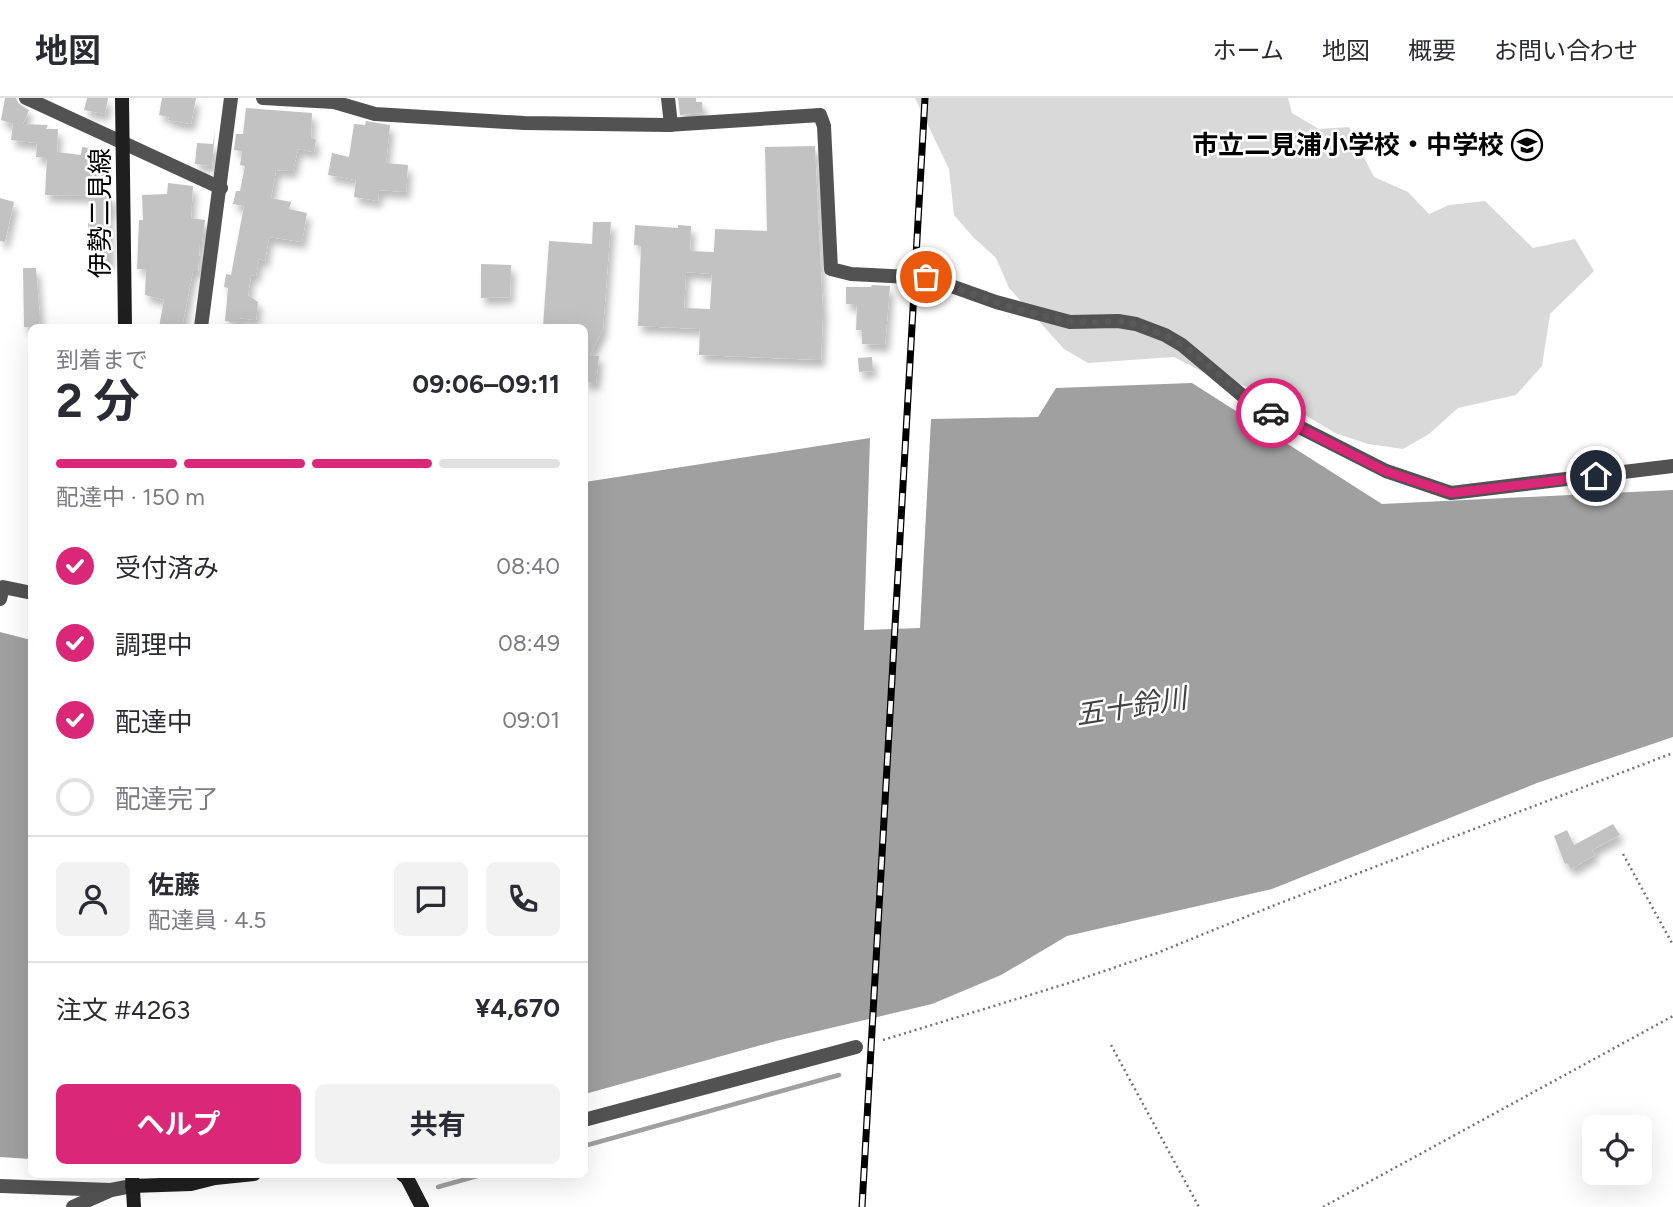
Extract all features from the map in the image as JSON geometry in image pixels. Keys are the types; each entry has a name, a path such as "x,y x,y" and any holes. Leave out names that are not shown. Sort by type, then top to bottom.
{"main road":[{"name":"伊勢二見線","path":"122,98 125,324"},
{"path":"134,1207 132,1180 191,1184 215,1178"},
{"path":"407,1178 422,1207"}],"street":[{"path":"26,98 220,188"},
{"path":"201,324 231,98"},
{"path":"263,98 341,101 375,114 524,123 671,125 820,114 824,126 831,270 850,274 910,277"},
{"path":"668,98 671,125"},
{"path":"926,277 996,302 1070,321 1118,321 1136,324 1165,335 1182,345 1250,402 1385,471 1451,493 1673,466"},
{"path":"1,591 28,593"},
{"path":"588,1119 856,1047"},
{"path":"74,1207 132,1180"},
{"path":"0,1186 111,1190"}],"path":[{"path":"883,1040 1157,953 1275,905 1673,753"},
{"path":"1623,854 1673,945"},
{"path":"1324,1207 1673,1016"},
{"path":"1111,1045 1199,1207"}],"shaded area":[{"path":"915,98 1288,98 1292,113 1319,129 1349,127 1374,177 1408,192 1429,214 1449,205 1485,201 1533,248 1575,239 1594,271 1550,314 1542,366 1516,395 1458,408 1429,434 1403,449 1368,444 1335,433 1274,396 1203,372 1174,357 1088,363 1064,349 1009,288 996,258 954,215 949,169"}],"water":[{"name":"五十鈴川","path":"1192,383 1382,504 1673,490 1673,737 1537,783 1272,889 1067,936 1001,975 932,1004 776,1041 588,1093 588,482 870,438 864,630 920,628 931,419 1038,417 1056,388"},
{"path":"0,632 28,639 28,1159 0,1157"}],"building":[{"path":"5,98 16,98 19,104 29,110 23,124 48,125 46,129 58,129 57,152 81,155 82,147 104,150 102,166 98,166 97,196 112,195 112,212 109,212 110,263 91,263 88,223 96,223 95,196 45,195 47,158 36,157 37,143 11,140 13,124 1,120"},
{"path":"87,98 108,98 105,114 84,110"},
{"path":"162,98 196,98 191,124 168,120 169,117 159,115"},
{"path":"678,98 696,98 696,102 702,102 703,113 680,115"},
{"path":"246,108 312,113 311,138 316,139 314,152 298,149 293,171 276,170 271,198 291,202 289,209 307,213 302,242 269,237 265,261 259,259 256,276 251,275 248,295 258,302 256,320 239,318 239,323 225,321 228,288 224,287 226,274 231,275 244,206 233,204 236,191 240,191 245,166 240,165 242,151 234,150 236,134 243,134"},
{"path":"366,121 390,125 386,163 408,165 406,192 379,190 378,201 354,197 356,180 328,175 332,153 349,157 354,124 365,125"},
{"path":"215,131 212,166 195,164 197,143 213,144"},
{"path":"815,146 823,314 821,360 699,355 700,329 638,326 641,246 634,245 635,225 678,228 678,225 691,226 690,251 714,252 715,229 767,231 765,147","holes":["686,272 712,274 710,309 684,308"]},
{"path":"168,183 193,186 191,218 205,220 198,271 193,271 183,324 160,324 164,300 145,295 146,269 137,269 139,220 143,220 142,195 167,194"},
{"path":"0,198 14,202 5,242 0,241"},
{"path":"593,222 611,222 603,329 590,355 599,356 596,383 588,382 588,324 543,324 549,241 592,244"},
{"path":"481,264 511,265 510,297 481,298"},
{"path":"23,268 36,268 39,324 28,324 28,327 24,327"},
{"path":"890,286 885,345 862,344 862,330 856,330 857,305 846,304 846,287"},
{"path":"872,357 873,371 859,372 858,358"},
{"path":"1613,824 1620,835 1592,850 1595,855 1571,869 1565,864 1554,836 1567,830 1574,845"}],"waterway":[{"path":"588,1145 839,1075"},
{"path":"438,1187 470,1178"}],"railway":[{"path":"862,1207 925,98"}],"way so far":[{"path":"926,277 996,302 1070,321 1118,321 1136,324 1165,335 1182,345 1250,402 1271,413"}],"place":[{"name":"市立二見浦小学校・中学校","path":"1527,145"}],"route":[{"path":"1271,413 1385,471 1451,493 1596,476"}]}
